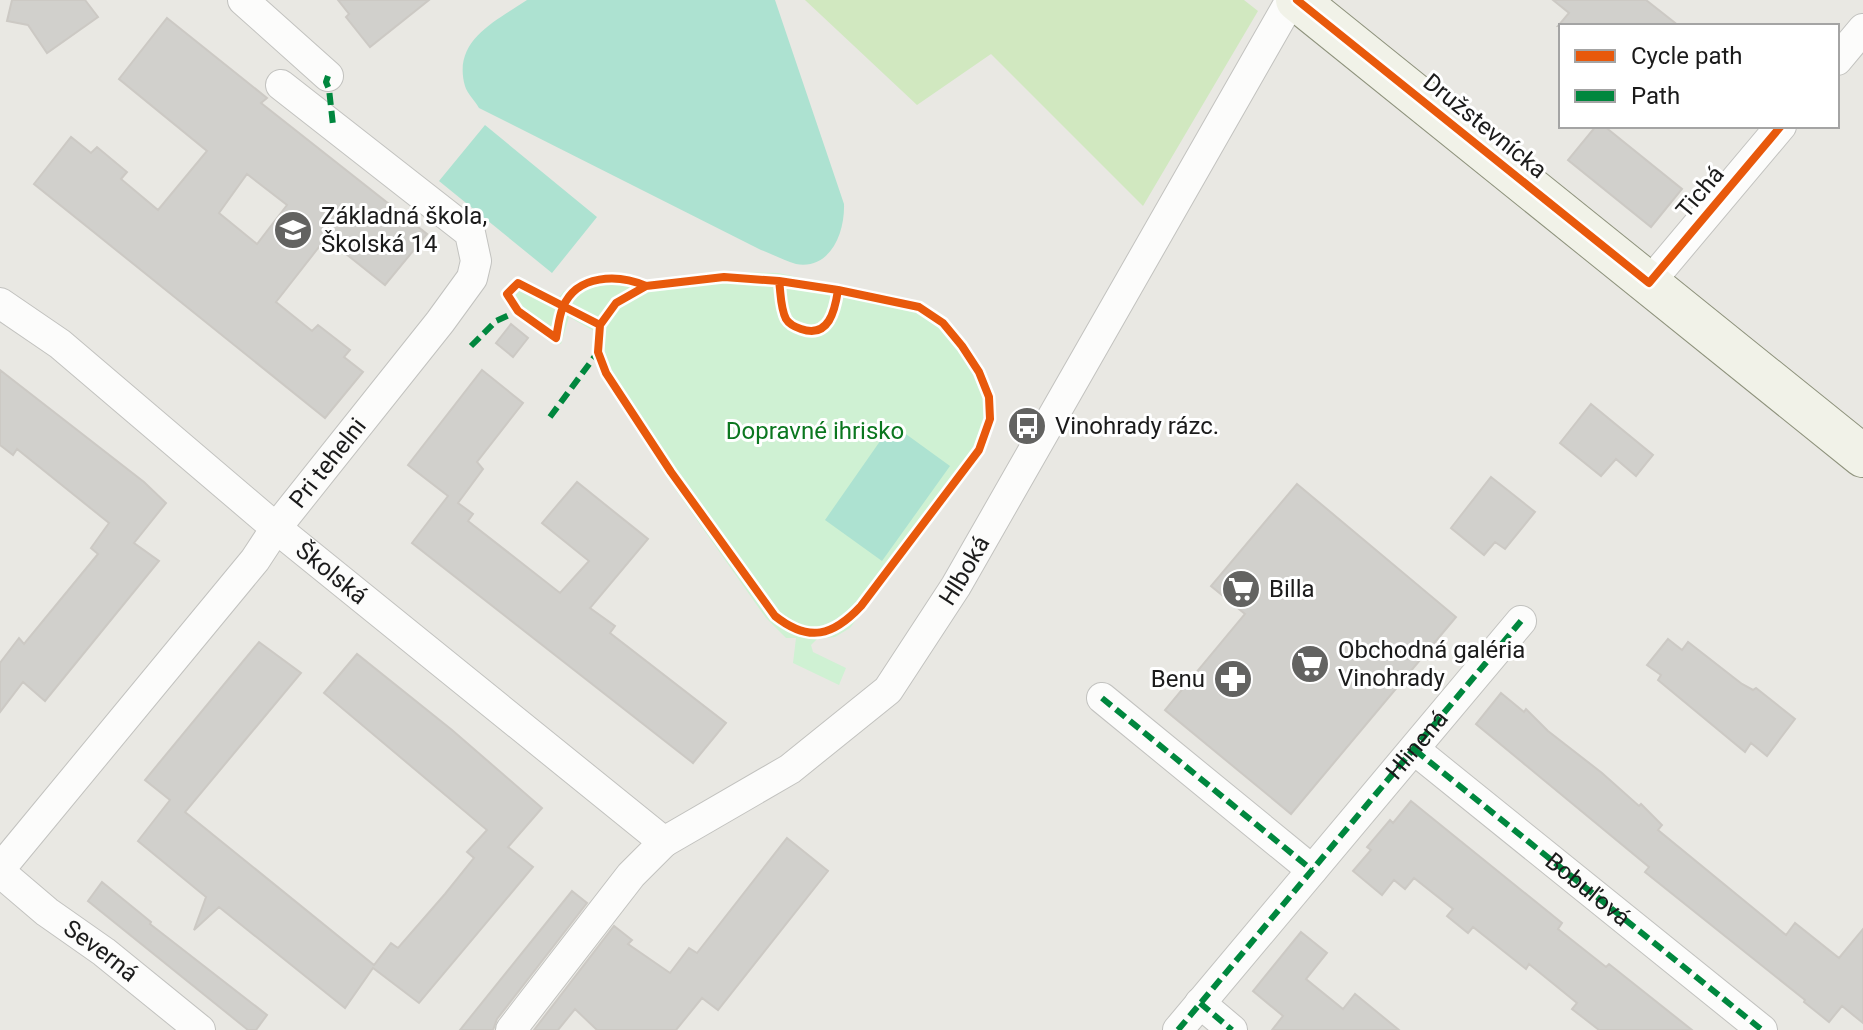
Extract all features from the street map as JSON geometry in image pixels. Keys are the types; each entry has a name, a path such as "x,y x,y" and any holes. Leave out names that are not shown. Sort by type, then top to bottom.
{"main road":[{"name":"Družstevnícka","path":"1294,0 1863,456"}],"street":[{"path":"243,0 328,76"},
{"name":"Hlboká","path":"511,1030 631,875 664,842 790,769 888,690 963,574 1294,0"},
{"path":"1839,58 1863,29"},
{"name":"Pri tehelni","path":"0,870 255,560 276,528 472,278 476,261 470,233 281,85"},
{"name":"Tichá","path":"1649,283 1779,128"},
{"name":"Školská","path":"0,303 60,344 276,528 664,842"},
{"name":"Hlinená","path":"1178,1030 1521,621"},
{"path":"1102,698 1312,870"},
{"name":"Bobuľová","path":"1415,750 1762,1030"},
{"name":"Severná","path":"0,870 47,912 104,952 200,1030"},
{"path":"1200,1003 1232,1030"}],"green space":[{"path":"527,0 775,0 844,204 842,226 834,247 818,261 808,264 783,259 479,108 465,86 465,56 471,44 490,24"},
{"path":"805,0 1244,0 1258,11 1143,206 991,54 917,105"},
{"path":"485,125 597,217 552,273 439,181"},
{"name":"Dopravné ihrisko","path":"720,272 778,273 921,303 943,320 969,348 988,383 995,423 984,452 850,628 835,637 817,639 811,645 813,652 846,668 839,685 793,663 796,638 786,638 766,618 663,472 593,357 594,331 569,317 561,344 528,325 502,297 506,285 519,281 559,297 564,291 596,276 622,273 654,282"},
{"path":"892,424 950,466 882,561 825,520"}],"building":[{"path":"12,0 85,0 98,17 47,53 28,25 7,21"},
{"path":"338,0 429,0 370,47 346,17 349,14"},
{"path":"1553,0 1646,0 1676,24 1560,24 1569,13"},
{"path":"167,18 267,98 261,103 427,234 385,285 326,238 276,302 312,331 318,325 350,350 344,357 363,372 325,418 34,184 71,137 91,153 97,147 127,172 121,179 158,210 207,151 119,79","holes":["247,174 287,205 257,244 219,213"]},
{"path":"1594,128 1606,128 1682,189 1651,227 1568,160"},
{"path":"511,324 528,338 513,357 496,343"},
{"path":"0,370 144,482 166,503 134,543 159,561 45,701 23,682 0,712 0,663 19,638 24,644 98,554 91,548 109,523 17,449 13,455 0,445"},
{"path":"482,370 523,403 477,462 483,469 458,503 473,514 468,521 560,593 589,561 542,523 577,482 648,539 590,608 615,626 610,633 726,723 693,763 412,543 448,496 408,465"},
{"path":"1591,404 1653,455 1636,476 1616,459 1601,476 1560,443"},
{"path":"1491,477 1535,512 1505,549 1495,542 1484,555 1451,528"},
{"name":"Obchodná galéria Vinohrady","path":"1297,484 1456,617 1291,814 1165,710 1245,614 1211,586"},
{"path":"1668,639 1682,650 1688,642 1742,684 1753,690 1756,688 1795,719 1767,756 1751,743 1745,752 1658,680 1661,675 1647,665"},
{"path":"259,642 301,673 185,812 374,965 391,943 398,948 445,894 474,858 467,852 487,830 324,693 357,654 542,808 508,847 533,867 419,1003 373,968 345,1008 219,907 194,930 206,897 138,841 170,800 145,780"},
{"path":"1501,693 1524,712 1526,709 1548,731 1639,806 1641,804 1662,825 1658,830 1786,935 1795,923 1839,958 1863,929 1863,1023 1842,1006 1829,1022 1645,872 1649,867 1476,724"},
{"path":"1411,801 1562,923 1558,929 1606,967 1609,964 1692,1030 1599,1030 1572,1009 1577,1003 1529,964 1526,969 1473,927 1468,933 1447,916 1453,909 1414,878 1405,889 1394,880 1382,895 1353,871 1371,850 1367,847"},
{"path":"787,838 828,871 718,1010 702,998 676,1030 597,1030 575,1009 558,1030 534,1030 614,926 632,940 628,944 670,973 689,948 697,953"},
{"path":"102,882 150,924 267,1015 256,1030 248,1030 88,901"},
{"path":"572,891 587,903 497,1019 493,1030 460,1030"},
{"path":"1301,932 1327,953 1306,979 1343,1009 1355,994 1399,1030 1272,1030 1283,1016 1253,991"}],"marked path":[{"path":"328,76 326,82 333,125"},
{"path":"471,346 496,321 518,311"},
{"path":"550,417 598,352"},
{"path":"1178,1030 1521,621"},
{"path":"1102,698 1312,870"},
{"path":"1415,750 1762,1030"},
{"path":"1200,1003 1232,1030"}],"cycle path":[{"path":"1297,0 1649,283 1779,128"},
{"path":"724,277 838,290 919,307 943,323 962,346 979,372 989,397 990,419 979,450 861,606 841,624 820,632 799,630 775,616 671,472 606,373 598,352 600,325 616,303 646,286 724,277"},
{"path":"600,325 518,283 507,294 518,311 556,338 563,307 569,296 578,288 611,279 646,286"},
{"path":"779,281 786,319 794,326 811,331 818,330 829,321 838,290"}],"place":[{"name":"Základná škola, Školská 14","path":"293,230"},
{"name":"Vinohrady rázc.","path":"1027,426"},
{"name":"Billa","path":"1241,589"},
{"name":"Obchodná galéria Vinohrady","path":"1310,664"},
{"name":"Benu","path":"1233,679"}]}
